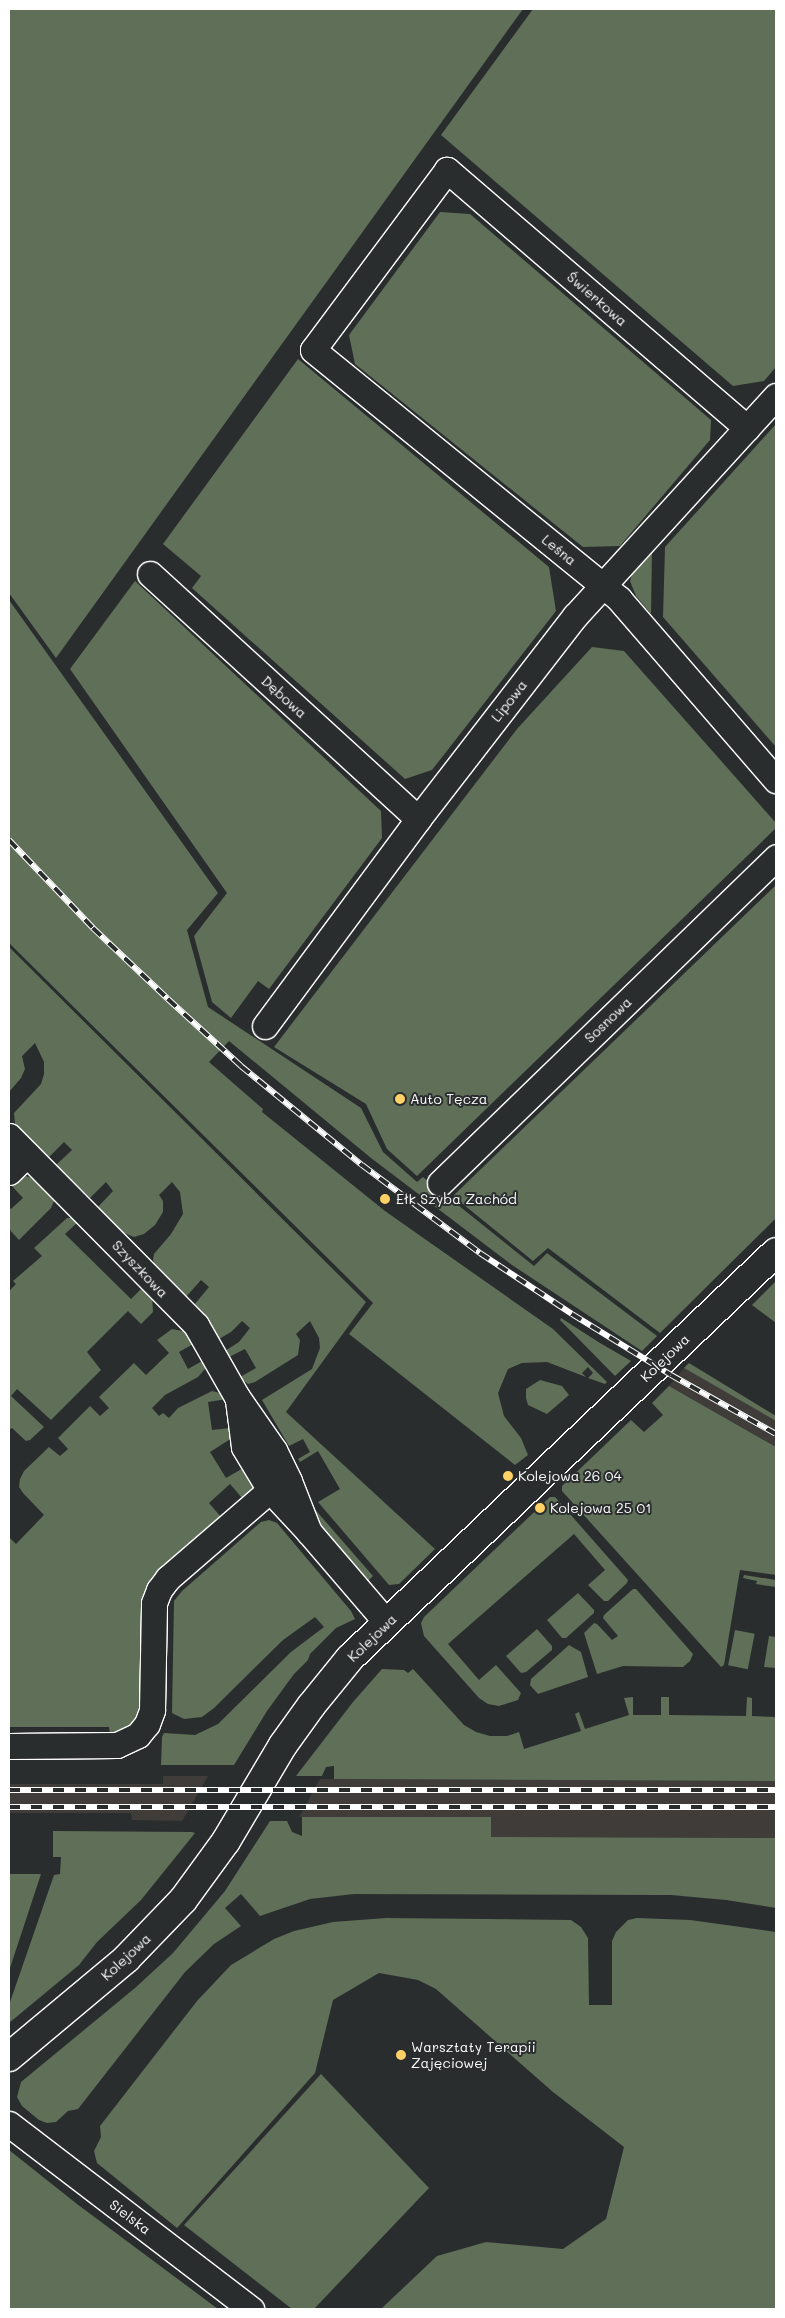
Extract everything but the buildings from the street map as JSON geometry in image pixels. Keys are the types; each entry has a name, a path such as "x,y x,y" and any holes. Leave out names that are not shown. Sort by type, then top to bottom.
{"street":[{"name":"Leśna","path":"447,170 313,350 620,599 776,780"},
{"name":"Świerkowa","path":"447,170 747,428"},
{"name":"Lipowa","path":"265,1026 418,819 575,616 776,396"},
{"name":"Dębowa","path":"150,574 418,819"},
{"name":"Sosnowa","path":"440,1183 776,857"},
{"name":"Szyszkowa","path":"9,1136 196,1325 237,1397 274,1450 289,1481 309,1532"},
{"path":"9,1172 27,1154"},
{"name":"Kolejowa","path":"9,2057 120,1965 171,1914 221,1848 266,1770 311,1706 350,1658 776,1252"},
{"name":"Szyszkowa","path":"237,1397 244,1447 270,1490 309,1532 387,1623"},
{"path":"9,1746 117,1745 138,1735 147,1724 152,1710 154,1603 159,1590 168,1578 270,1490"},
{"name":"Sielska","path":"9,2124 251,2309"}],"shaded area":[{"path":"684,1368 776,1421 776,1447 669,1386"},
{"path":"163,1776 208,1776 182,1821 132,1820 131,1813 9,1813 9,1784 163,1784"},
{"path":"320,1779 776,1781 776,1838 491,1837 491,1817 299,1817"}],"green space":[{"path":"9,9 523,9 56,658 9,593"},
{"path":"533,9 776,9 776,367 764,381 733,386 441,135"},
{"path":"440,212 470,214 711,420 710,440 620,546 583,547 355,364 349,335"},
{"path":"298,359 549,567 556,611 432,770 405,779 192,588 201,576 163,544"},
{"path":"776,424 776,747 663,617 665,547"},
{"path":"652,551 651,614 636,596 630,581 633,571"},
{"path":"135,581 381,811 382,838 269,989 258,981 231,1018 212,1002 194,936 227,893 70,669"},
{"path":"9,600 218,893 187,930 208,1007 361,1108 383,1152 417,1182 423,1177 534,1266 547,1253 657,1336 642,1351 512,1265 371,1158 229,1041 209,1062 263,1109 262,1112 385,1211 553,1329 607,1382 605,1384 588,1378 593,1373 588,1367 582,1373 586,1377 547,1362 522,1363 508,1369 498,1393 504,1416 521,1438 528,1455 515,1465 349,1334 373,1303 9,943"},
{"path":"592,647 624,651 776,823 776,828 417,1176 387,1149 366,1104 274,1047 517,729"},
{"path":"776,885 776,1218 660,1333 548,1248 533,1261 453,1196"},
{"path":"9,947 366,1302 286,1412 435,1549 399,1584 389,1585 318,1502 340,1489 318,1451 300,1462 298,1459 310,1452 303,1439 289,1446 262,1400 312,1369 320,1348 319,1338 310,1321 296,1334 300,1340 298,1355 255,1382 248,1384 240,1377 256,1368 245,1349 229,1357 225,1351 239,1342 250,1328 242,1321 231,1332 219,1339 207,1319 194,1305 209,1287 201,1280 186,1297 155,1266 154,1254 171,1234 183,1214 180,1192 172,1182 159,1195 163,1201 163,1212 155,1225 144,1234 134,1237 124,1233 98,1207 113,1191 106,1182 90,1198 56,1165 72,1150 64,1142 49,1157 15,1124 14,1113 41,1084 44,1074 44,1062 35,1043 22,1056 25,1069 21,1078 9,1092"},
{"path":"26,1176 36,1179 55,1199 51,1208 19,1240 9,1229 9,1207 11,1209 23,1198 11,1185"},
{"path":"67,1218 79,1221 65,1234 131,1299 144,1286 152,1296 153,1312 141,1324 128,1311 87,1352 101,1370 51,1420 17,1389 11,1396 44,1427 30,1440 26,1441 12,1428 9,1430 9,1291 16,1284 13,1281 42,1256 34,1248"},
{"path":"776,1281 776,1323 752,1305"},
{"path":"561,1318 631,1361 615,1376 560,1320"},
{"path":"172,1329 188,1332 195,1343 179,1352 188,1369 204,1360 205,1369 198,1377 165,1395 152,1408 159,1416 163,1413 169,1418 178,1408 212,1391 224,1394 227,1399 208,1402 212,1430 230,1428 232,1438 210,1452 226,1478 245,1467 254,1482 254,1489 242,1498 230,1484 209,1503 221,1517 158,1572 141,1706 137,1719 127,1728 110,1735 109,1727 9,1727 9,1537 16,1544 44,1515 19,1487 20,1479 24,1471 49,1447 60,1456 68,1449 58,1438 90,1406 100,1416 109,1408 99,1397 134,1363 146,1375 169,1353 157,1340"},
{"path":"689,1363 776,1416 776,1421 684,1368"},
{"path":"540,1380 562,1386 569,1395 547,1414 528,1405 526,1398 526,1389"},
{"path":"669,1386 776,1447 776,1575 740,1570 724,1665 721,1667 562,1491 562,1486 631,1420 644,1432 663,1415 652,1403"},
{"path":"550,1497 555,1497 628,1580 608,1601 604,1601 588,1585 605,1570 574,1534 448,1644 479,1680 496,1665 521,1693 518,1700 499,1706 488,1704 479,1698 424,1636 421,1623 424,1617"},
{"path":"312,1506 373,1576 367,1582 311,1515"},
{"path":"269,1520 277,1523 351,1611 355,1619 336,1628 310,1654 308,1660 294,1674 267,1711 234,1765 161,1765 162,1737 164,1733 195,1735 218,1724 291,1652 324,1627 315,1617 283,1640 214,1708 202,1717 184,1719 172,1713 174,1601 182,1591 261,1522"},
{"path":"744,1575 776,1580 776,1587 756,1584 757,1581 743,1578"},
{"path":"633,1589 636,1589 693,1654 690,1661 683,1667 623,1666 597,1674 584,1633 594,1623 612,1640 618,1636 603,1618"},
{"path":"578,1593 594,1610 594,1613 566,1638 562,1638 547,1620"},
{"path":"537,1629 552,1646 552,1650 526,1672 521,1673 506,1656"},
{"path":"735,1630 755,1634 748,1669 728,1665"},
{"path":"769,1636 776,1637 776,1668 764,1667"},
{"path":"569,1645 581,1652 588,1677 538,1694 530,1685 531,1679"},
{"path":"382,1669 404,1670 408,1673 413,1669 464,1725 476,1732 490,1736 507,1736 519,1732 524,1749 581,1731 575,1714 579,1712 585,1729 629,1715 624,1698 633,1697 633,1715 661,1715 661,1697 669,1697 669,1715 746,1716 747,1697 752,1698 752,1716 776,1717 776,1781 334,1779 334,1766 326,1767 322,1776 296,1776 353,1702"},
{"path":"302,1817 491,1817 491,1837 776,1838 776,1908 726,1900 671,1895 354,1894 310,1899 260,1916 241,1894 225,1908 241,1926 214,1944 185,1972 78,2109 68,2111 56,2122 47,2123 39,2120 22,2106 17,2097 21,2082 135,1988 173,1953 225,1891 270,1821 287,1821 292,1832 302,1836"},
{"path":"53,1831 195,1833 141,1900 97,1942 79,1965 9,2023 9,2005 54,1875 60,1874 61,1857 53,1857"},
{"path":"9,1874 41,1874 9,1971"},
{"path":"386,1918 571,1920 581,1927 588,1938 589,2005 612,2005 612,1941 616,1932 628,1920 637,1918 690,1920 776,1932 776,2309 381,2309 437,2256 486,2242 563,2249 606,2219 624,2147 553,2092 436,1989 418,1980 379,1973 333,2000 315,2073 177,2228 97,2163 94,2151 101,2137 100,2126 197,2001 231,1965 274,1939 294,1931 333,1922"},
{"path":"321,2074 429,2188 314,2309 292,2309 184,2225"},
{"path":"9,2150 77,2204 218,2309 9,2309"}],"railway":[{"path":"9,840 93,928 168,999 241,1066 362,1165 480,1253 572,1314 671,1375 776,1434"},
{"path":"9,1790 776,1790"},
{"path":"9,1807 776,1807"}],"place":[{"name":"Auto Tęcza","path":"400,1099"},
{"name":"Ełk Szyba Zachód","path":"385,1199"},
{"name":"Kolejowa 26 04","path":"508,1476"},
{"name":"Kolejowa 25 01","path":"540,1508"},
{"name":"Warsztaty Terapii Zajęciowej","path":"401,2055"}]}
